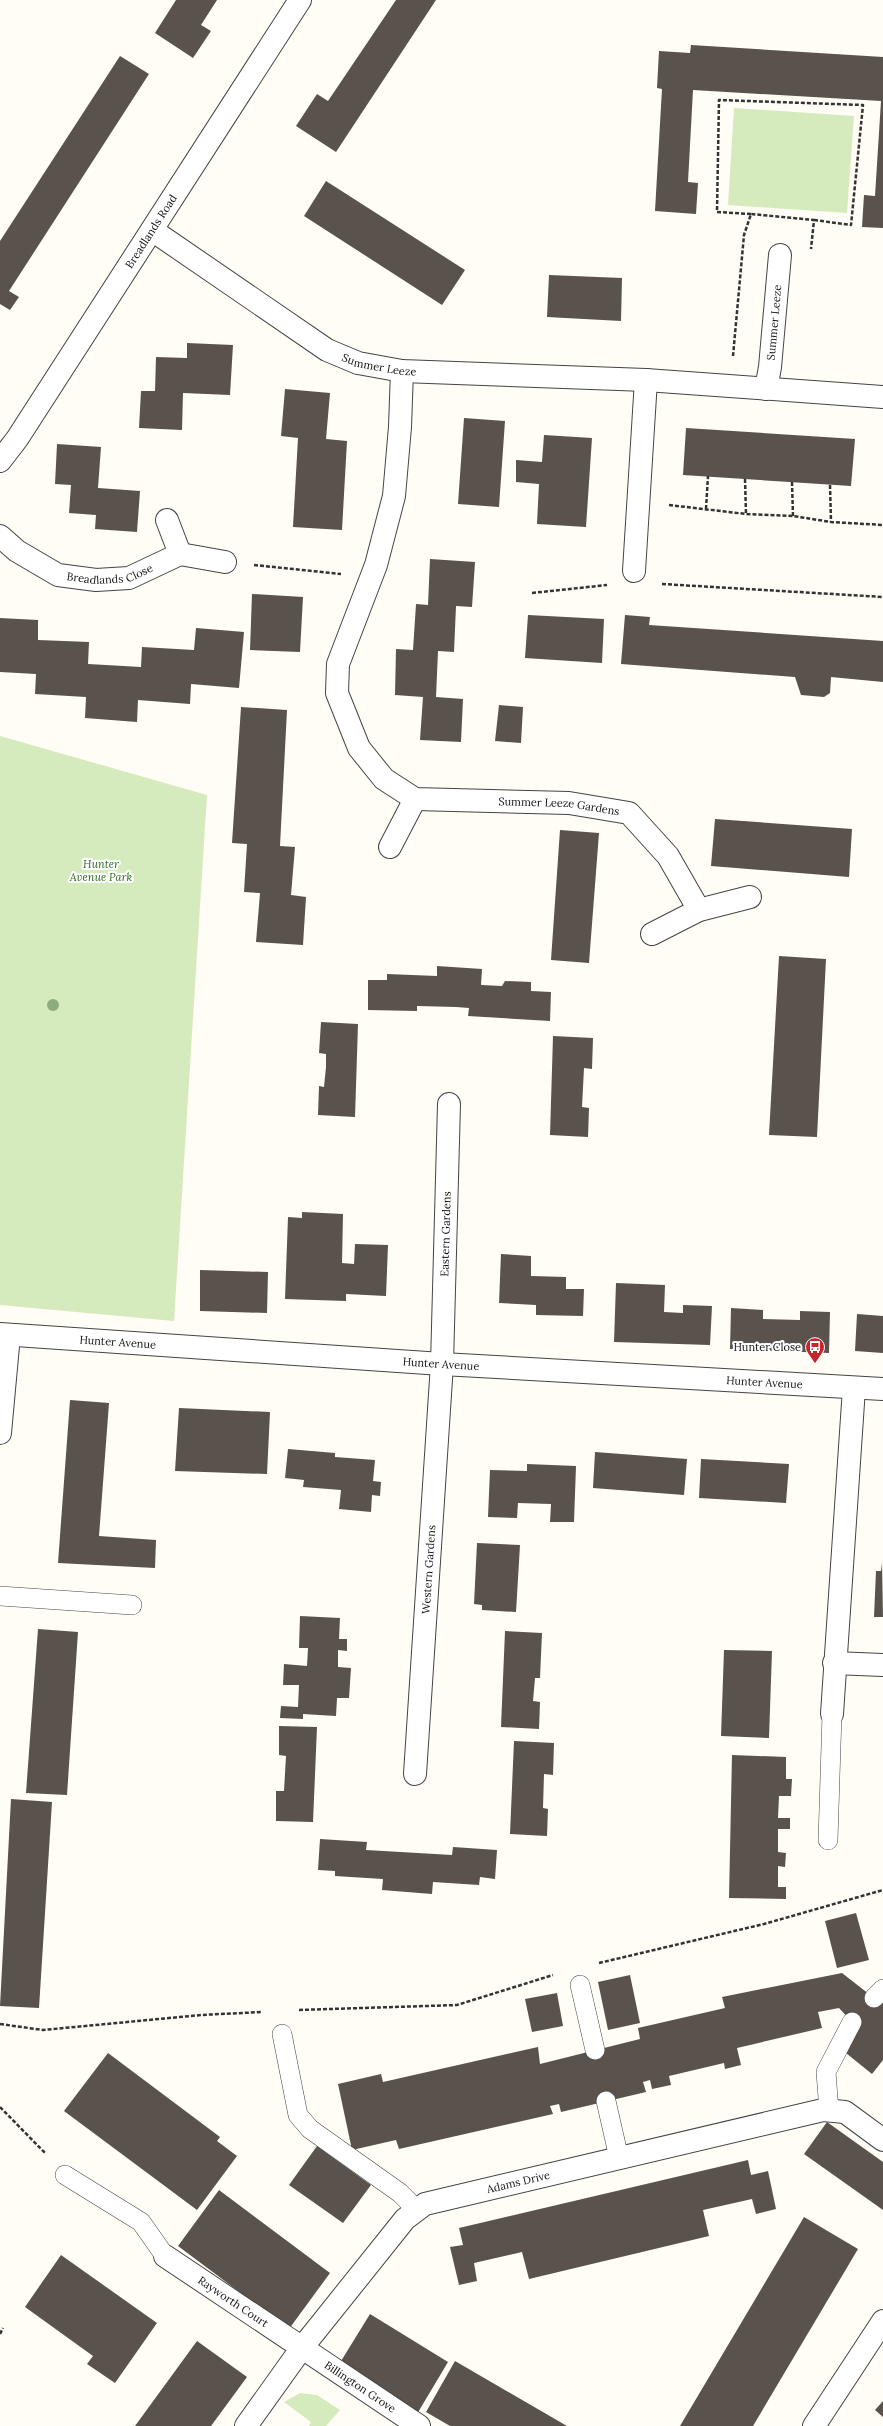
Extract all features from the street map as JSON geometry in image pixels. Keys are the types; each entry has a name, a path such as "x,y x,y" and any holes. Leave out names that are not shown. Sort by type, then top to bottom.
{"street":[{"name":"Breadlands Road","path":"0,461 152,230 300,0"},
{"name":"Summer Leeze","path":"152,230 327,350 358,363 402,371 646,380 883,397"},
{"name":"Summer Leeze","path":"766,389 770,367 780,255"},
{"path":"390,847 415,799 384,779 359,748 338,693 338,664 376,565 394,496 400,427 402,371"},
{"path":"632,577 646,380"},
{"path":"167,520 180,554 225,562"},
{"name":"Breadlands Close","path":"0,536 17,552 58,575 96,580 129,578 180,554"},
{"name":"Summer Leeze Gardens","path":"415,799 569,802 629,813 668,856 699,910"},
{"path":"652,934 699,910 750,897"},
{"name":"Eastern Gardens","path":"442,1364 449,1104"},
{"path":"0,1433 4,1335"},
{"name":"Hunter Avenue","path":"4,1335 442,1364 883,1390"},
{"name":"Western Gardens","path":"415,1774 442,1364"},
{"path":"832,1714 834,1663 854,1388"},
{"path":"834,1663 883,1665"},
{"name":"Adams Drive","path":"246,2426 301,2349 405,2219 425,2204 815,2112 845,2112 883,2140"},
{"name":"Rayworth Court","path":"165,2256 301,2349"},
{"path":"814,2426 883,2322"},
{"name":"Billington Grove","path":"301,2349 419,2426"}],"lane":[{"path":"0,1596 132,1605"},
{"path":"828,1840 832,1714"},
{"path":"580,1985 595,2050"},
{"path":"829,2111 826,2072 852,2022"},
{"path":"282,2034 298,2115 310,2129 400,2193 417,2210"},
{"path":"606,2102 619,2158"},
{"path":"65,2175 141,2222 165,2256"}],"path":[{"path":"752,214 717,212 719,100 862,105 850,225 814,220"},
{"path":"706,509 708,476"},
{"path":"745,479 746,514"},
{"path":"792,482 793,516"},
{"path":"830,485 830,522"},
{"path":"637,502 746,514 793,516 830,522 883,525"},
{"path":"225,562 371,577"},
{"path":"532,593 632,577 883,597"},
{"path":"593,1964 764,1924 883,1890"},
{"path":"296,2010 457,2005 555,1975"},
{"path":"0,2024 43,2030 201,2015 264,2012"},
{"path":"0,2107 65,2175"},
{"path":"0,2334 3,2328"}],"green space":[{"path":"734,108 854,116 847,213 728,205"},
{"name":"Hunter Avenue Park","path":"0,736 207,795 174,1321 0,1305"},
{"path":"300,2393 317,2395 340,2410 326,2426 309,2426 311,2422 284,2402"}],"building":[{"path":"176,0 217,0 201,25 211,31 193,58 155,33"},
{"path":"396,0 436,0 336,152 296,126 317,94 328,101"},
{"path":"691,45 883,57 883,228 862,227 864,195 875,196 881,101 693,90 688,182 698,183 696,214 655,211 662,89 657,88 659,51 690,53"},
{"path":"120,56 149,74 9,291 19,297 10,310 0,304 0,241"},
{"path":"326,181 465,270 442,305 304,216"},
{"path":"549,275 622,278 621,321 547,317"},
{"path":"187,343 233,345 230,395 183,393 182,430 139,428 141,391 155,391 156,357 187,358"},
{"path":"285,389 330,393 326,439 347,441 342,530 293,527 298,438 281,436"},
{"path":"464,418 505,421 499,507 458,504"},
{"path":"686,428 855,439 851,486 683,475"},
{"path":"544,435 592,438 586,527 537,524 539,484 516,482 516,460 542,462"},
{"path":"57,444 101,447 98,488 140,491 137,532 95,529 96,515 69,513 71,485 55,484"},
{"path":"430,559 475,562 472,607 456,606 454,652 438,651 436,697 463,699 461,742 420,740 423,697 395,695 396,649 413,650 416,604 428,605"},
{"path":"252,594 303,597 300,652 250,650"},
{"path":"528,615 604,619 602,663 525,658"},
{"path":"625,615 650,617 649,625 883,641 883,682 831,677 830,693 824,697 801,695 795,677 621,664"},
{"path":"0,618 38,620 38,640 89,642 88,664 141,667 142,647 194,650 196,628 244,632 239,688 191,684 190,704 138,700 137,722 85,718 86,697 35,694 36,674 0,672"},
{"path":"499,705 523,707 521,743 495,741"},
{"path":"241,707 287,710 280,846 295,847 291,895 306,897 303,945 256,942 260,893 244,892 247,844 232,843"},
{"path":"715,819 852,829 849,877 711,866"},
{"path":"560,830 599,833 589,963 551,960"},
{"path":"779,956 826,959 817,1137 769,1135"},
{"path":"437,966 482,969 481,985 502,986 505,981 531,982 531,991 551,992 550,1021 468,1016 469,1008 456,1007 417,1006 417,1011 368,1010 368,980 387,980 387,974 437,976"},
{"path":"321,1022 358,1024 355,1117 318,1115 319,1086 324,1087 326,1067 326,1054 319,1053"},
{"path":"553,1036 593,1038 592,1069 584,1068 582,1107 589,1108 588,1137 550,1135"},
{"path":"302,1212 343,1214 342,1263 354,1264 355,1244 388,1245 386,1296 346,1294 346,1301 285,1299 288,1217 302,1218"},
{"path":"501,1254 531,1256 531,1276 566,1277 566,1289 584,1289 583,1316 536,1315 536,1305 499,1303"},
{"path":"200,1270 268,1272 267,1313 200,1311"},
{"path":"616,1283 665,1285 664,1312 683,1313 683,1305 712,1306 710,1345 614,1342"},
{"path":"731,1308 763,1310 763,1319 800,1320 800,1311 830,1312 829,1353 730,1349"},
{"path":"857,1314 883,1316 883,1353 855,1351"},
{"path":"70,1400 109,1403 99,1536 156,1540 155,1568 58,1563"},
{"path":"179,1408 270,1412 267,1474 175,1471"},
{"path":"288,1449 335,1453 335,1457 375,1460 373,1481 381,1482 380,1496 372,1495 371,1512 339,1509 341,1490 303,1487 304,1480 285,1478"},
{"path":"595,1452 687,1459 684,1495 593,1488"},
{"path":"701,1459 789,1464 786,1503 699,1498"},
{"path":"527,1464 576,1466 574,1522 550,1522 551,1504 518,1503 517,1518 488,1517 490,1470 527,1471"},
{"path":"477,1543 520,1545 516,1612 482,1610 482,1605 474,1604"},
{"path":"882,1563 883,1617 874,1617 876,1571 881,1571"},
{"path":"300,1616 340,1618 339,1639 347,1639 347,1651 338,1650 338,1667 351,1668 349,1698 337,1698 336,1716 303,1714 303,1719 280,1718 281,1706 298,1707 299,1685 283,1685 284,1664 307,1666 308,1648 299,1648"},
{"path":"38,1629 78,1632 67,1795 26,1793"},
{"path":"505,1631 542,1633 540,1678 535,1678 533,1701 540,1702 539,1729 501,1727"},
{"path":"724,1650 772,1651 769,1738 721,1736"},
{"path":"279,1726 317,1727 313,1822 276,1821 276,1791 284,1791 286,1756 279,1755"},
{"path":"514,1741 554,1743 553,1775 544,1774 543,1808 548,1809 547,1836 510,1834"},
{"path":"732,1755 786,1757 786,1779 792,1779 791,1796 779,1796 778,1818 790,1818 790,1829 778,1829 778,1852 786,1853 785,1867 778,1866 778,1887 786,1887 786,1899 729,1898"},
{"path":"11,1799 52,1802 39,2008 0,2006"},
{"path":"320,1839 367,1842 366,1850 452,1855 453,1847 497,1850 495,1879 480,1877 479,1885 433,1882 432,1894 382,1890 383,1879 335,1876 335,1871 318,1870"},
{"path":"856,1913 869,1960 837,1968 825,1921"},
{"path":"842,1973 874,1998 883,1997 883,2060 872,2074 841,2049 852,2022 839,2008 818,2012 822,2028 737,2048 741,2065 725,2069 724,2063 669,2076 671,2085 652,2089 650,2080 643,2082 646,2092 561,2112 559,2104 550,2106 553,2114 399,2149 396,2140 352,2150 338,2084 381,2074 383,2082 538,2047 540,2064 640,2039 638,2028 725,2008 722,1997"},
{"path":"630,1975 640,2023 608,2030 598,1982"},
{"path":"557,1993 563,2026 532,2032 525,1999"},
{"path":"108,2053 220,2137 217,2141 237,2156 197,2210 64,2111"},
{"path":"827,2122 883,2162 883,2210 804,2154"},
{"path":"317,2146 371,2185 343,2223 289,2185"},
{"path":"748,2160 751,2175 768,2171 776,2209 756,2214 752,2199 703,2210 709,2236 529,2279 522,2252 474,2263 477,2281 459,2285 450,2247 463,2245 459,2228"},
{"path":"219,2190 330,2273 289,2329 178,2246"},
{"path":"804,2217 858,2249 753,2426 680,2426"},
{"path":"61,2255 157,2323 115,2383 87,2364 93,2356 25,2307"},
{"path":"370,2314 448,2362 417,2414 338,2366"},
{"path":"197,2341 247,2377 211,2426 135,2426"},
{"path":"455,2361 567,2426 450,2426 426,2412"},
{"path":"883,2401 883,2417 875,2410"}],"place":[{"name":"Hunter Close","path":"815,1364"}]}
